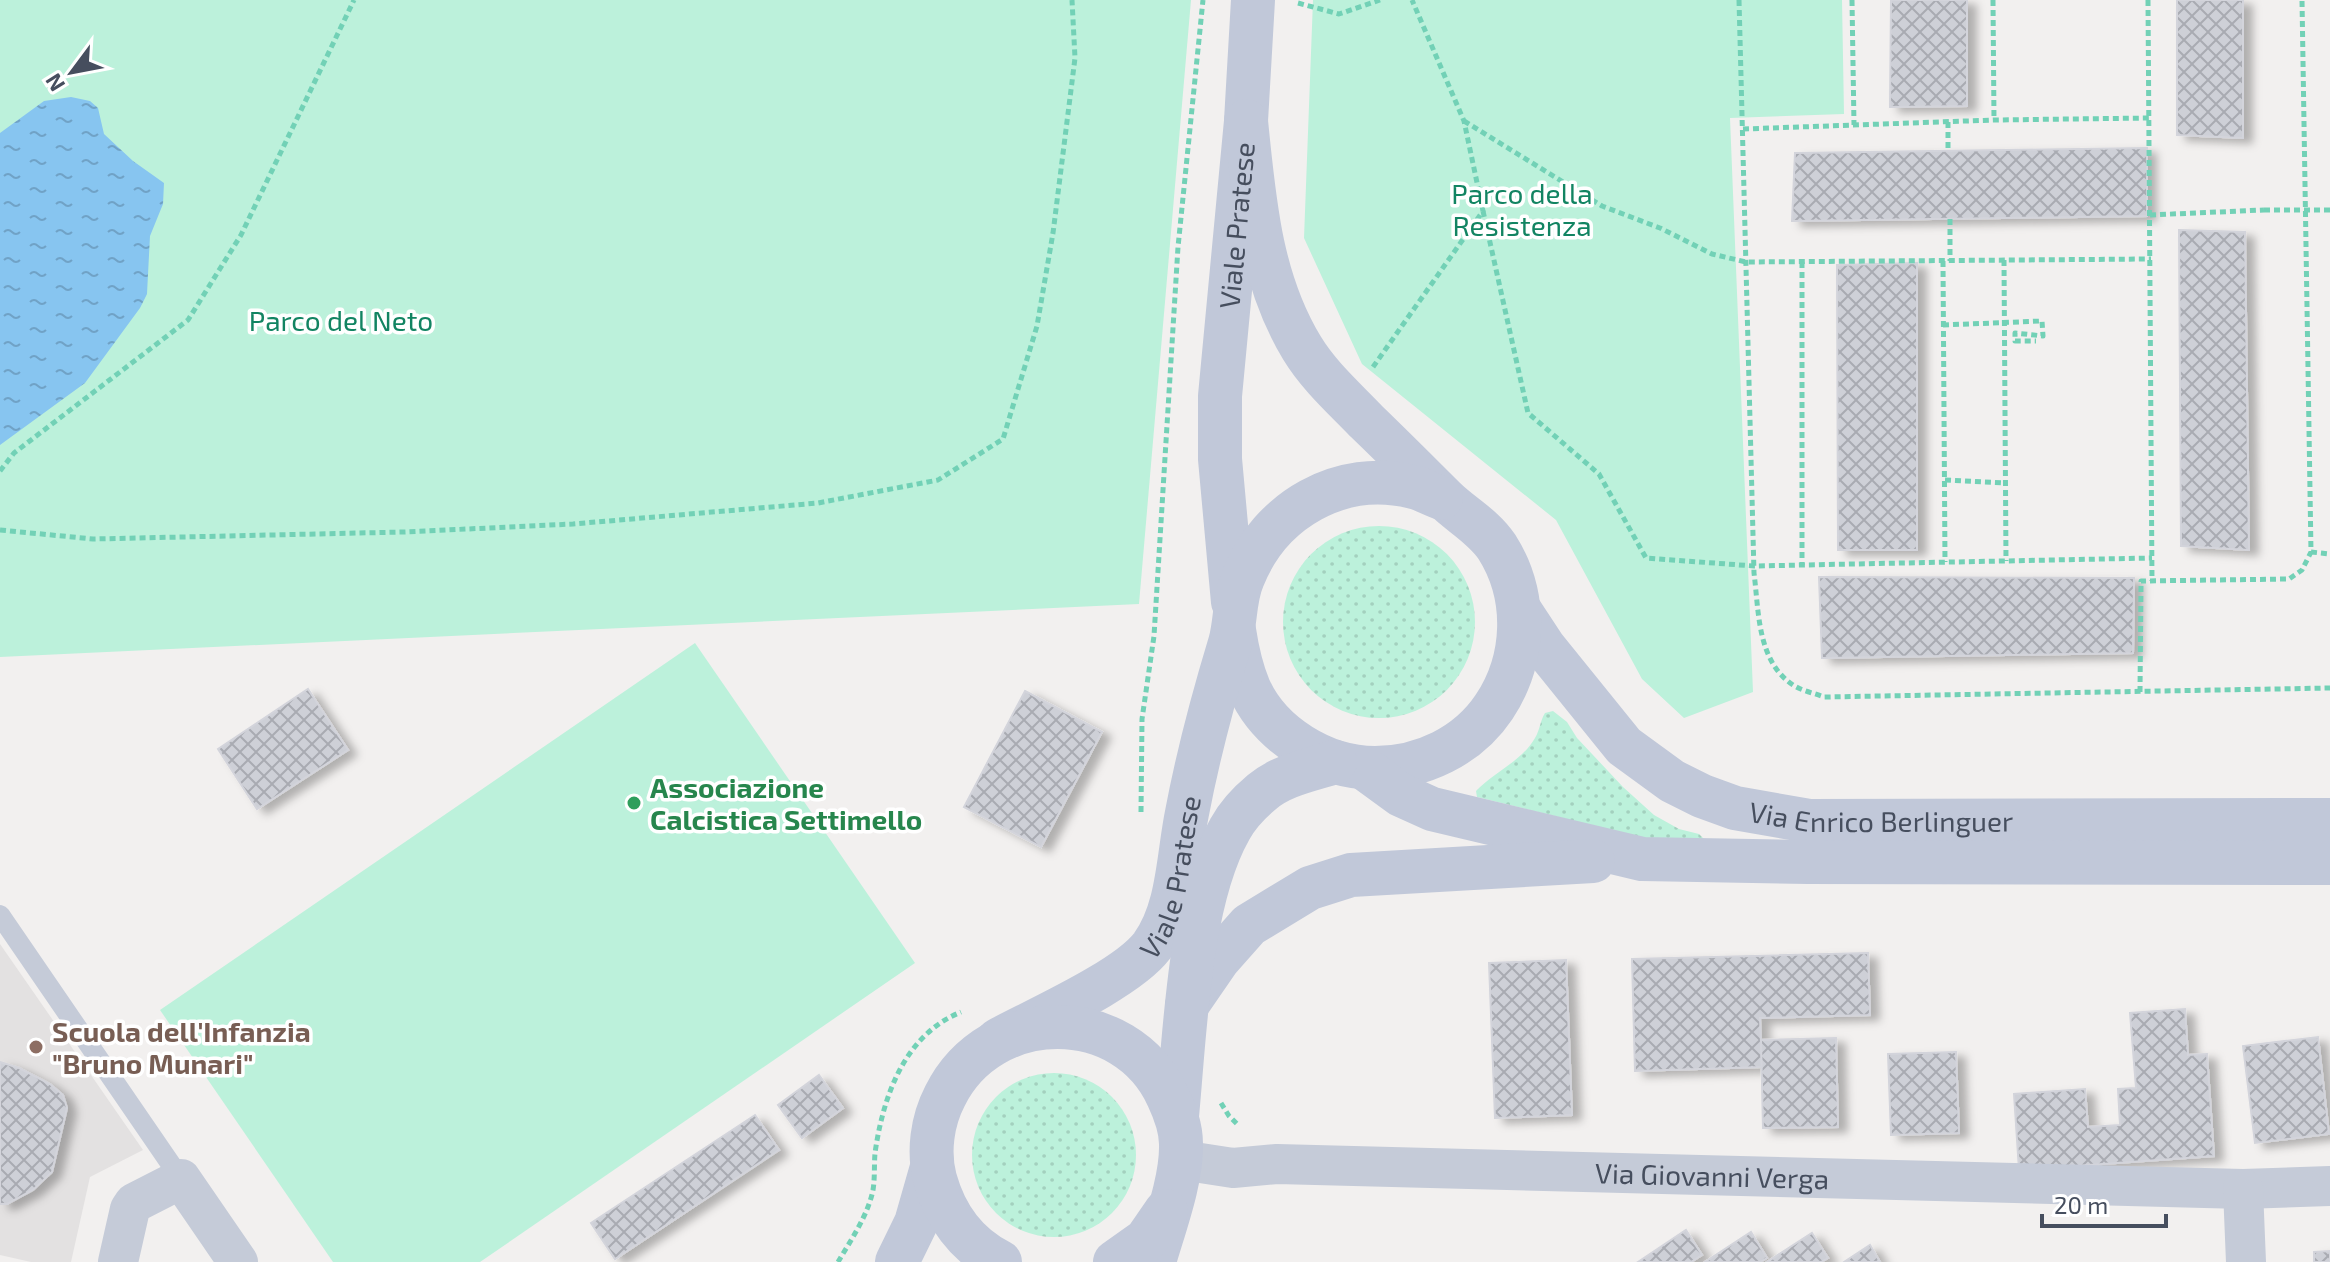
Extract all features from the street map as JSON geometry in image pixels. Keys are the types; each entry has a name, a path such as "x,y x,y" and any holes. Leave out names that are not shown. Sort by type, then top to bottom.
{"main road":[{"name":"Viale Pratese","path":"1253,0 1246,121 1220,396 1220,459 1234,623 1240,664 1250,691 1266,714 1286,735 1309,751 1349,765"},
{"name":"Viale Pratese","path":"1177,1116 1187,1005 1200,918 1215,861 1231,826 1264,790 1287,777 1349,765 1392,768 1420,762 1446,751 1469,735 1489,715 1515,665 1520,637 1519,609 1511,576 1496,546 1474,521 1447,501 1327,381 1302,348 1271,279 1261,245 1246,121"},
{"name":"Viale Pratese","path":"998,1040 1120,974 1152,946 1171,906 1186,814 1206,722 1234,623 1241,581 1257,548 1280,521 1309,500 1343,487 1378,483 1414,487 1447,501"},
{"name":"Via Enrico Berlinguer","path":"1519,609 1544,647 1624,746 1672,781 1735,808 1809,821 2330,820"},
{"name":"Via Enrico Berlinguer","path":"1349,765 1432,809 1642,859"},
{"name":"Via Enrico Berlinguer","path":"1187,1005 1218,960 1249,925 1310,888 1351,875 1642,859 2330,863"},
{"path":"986,1260 942,1202 932,1167 932,1137 939,1108 952,1080 973,1057 998,1040 1033,1027 1069,1026 1105,1036 1137,1055 1161,1082 1177,1116 1181,1160 1154,1262"},
{"path":"897,1262 916,1223 932,1167"},
{"path":"1115,1262 1146,1240 1169,1206"}],"street":[{"name":"Via Giovanni Verga","path":"1181,1160 1233,1168 1277,1164 2243,1189 2330,1186"},
{"path":"118,1262 134,1203 181,1179 238,1262"},
{"path":"2243,1189 2246,1262"}],"lane":[{"path":"0,915 181,1179"}],"path":[{"path":"0,471 14,453 188,320 241,235 354,0"},
{"path":"0,530 93,539 404,532 573,524 818,503 938,480 1003,439 1037,326 1053,233 1075,58 1072,0"},
{"path":"1139,824 1142,719 1154,636 1178,247 1203,0"},
{"path":"1298,2 1339,14 1380,0"},
{"path":"1412,0 1464,121 1528,413 1599,474 1646,558 1754,566 2152,558"},
{"path":"1739,0 1754,566 1763,644 1774,666 1794,685 1824,697 2330,688"},
{"path":"1852,0 1854,125"},
{"path":"1993,0 1994,120"},
{"path":"2148,0 2152,581"},
{"path":"2140,692 2141,581 2289,579 2302,570 2311,552 2302,0"},
{"path":"1743,129 2149,118"},
{"path":"1464,121 1602,206 1660,228 1712,254 1746,262 2151,259"},
{"path":"1948,122 1948,150"},
{"path":"2150,215 2330,210"},
{"path":"1370,370 1483,211"},
{"path":"1945,562 1943,325 1950,219"},
{"path":"2004,260 2006,561"},
{"path":"1802,262 1802,565"},
{"path":"1943,325 2042,321 2043,336 2015,333 2015,341 2036,341"},
{"path":"1945,480 2006,483"},
{"path":"2311,552 2330,554"},
{"path":"1216,1094 1229,1116 1243,1130"}],"shaded area":[{"name":"Scuola dell'Infanzia \"Bruno Munari\"","path":"0,944 143,1150 90,1177 71,1262 31,1262 0,1255"}],"green space":[{"name":"Parco del Neto","path":"0,0 1191,0 1139,604 0,657"},
{"name":"Parco della Resistenza","path":"1313,0 1842,0 1844,114 1730,118 1753,692 1684,718 1642,679 1556,520 1362,364 1304,238"},
{"path":"1379,526 1416,533 1447,554 1468,585 1475,622 1468,659 1447,690 1416,711 1379,718 1342,711 1311,690 1290,659 1283,622 1290,585 1311,554 1342,533"},
{"name":"Associazione Calcistica Settimello","path":"695,643 915,963 480,1262 333,1262 160,1010"},
{"path":"1553,711 1567,722 1577,738 1623,787 1654,815 1679,829 1699,834 1704,839 1697,851 1477,797 1476,791 1529,746 1545,713"},
{"path":"1054,1073 1085,1080 1112,1097 1129,1124 1136,1155 1129,1186 1112,1213 1085,1230 1054,1237 1023,1230 996,1213 979,1186 972,1155 979,1124 996,1097 1023,1080"}],"water":[{"path":"71,97 90,101 98,108 104,134 133,161 164,183 163,204 150,236 147,294 85,383 0,445 0,133 44,101"}],"building":[{"path":"1891,0 1967,0 1967,106 1890,107"},
{"path":"2177,0 2243,0 2243,138 2177,135"},
{"path":"2147,148 2147,216 1792,221 1795,153"},
{"path":"2179,230 2245,232 2249,550 2181,546"},
{"path":"1917,263 1917,550 1838,550 1837,265"},
{"path":"1819,577 2134,578 2133,653 1822,658"},
{"path":"308,689 348,750 257,809 218,749"},
{"path":"1025,691 1102,732 1041,847 964,807"},
{"path":"1868,953 1870,1015 1760,1018 1762,1067 1635,1071 1632,959"},
{"path":"1566,960 1572,1115 1495,1118 1489,963"},
{"path":"2185,1009 2188,1055 2207,1054 2214,1156 2019,1170 2014,1094 2085,1089 2088,1127 2120,1125 2118,1089 2136,1088 2130,1013"},
{"path":"2318,1037 2329,1134 2255,1143 2243,1046"},
{"path":"1836,1038 1838,1127 1763,1128 1761,1040"},
{"path":"1956,1052 1959,1133 1891,1135 1888,1054"},
{"path":"0,1062 50,1084 63,1095 67,1108 52,1172 33,1190 7,1204 0,1204"},
{"path":"819,1075 843,1108 802,1138 778,1105"},
{"path":"755,1115 779,1150 615,1259 591,1223"},
{"path":"1686,1230 1702,1255 1691,1262 1638,1262"},
{"path":"1751,1232 1767,1258 1760,1262 1705,1262"},
{"path":"1812,1233 1828,1258 1821,1262 1767,1262"},
{"path":"1870,1245 1880,1262 1844,1262"},
{"path":"2330,1251 2330,1262 2314,1262 2314,1252"}],"place":[{"name":"Associazione Calcistica Settimello","path":"634,803"},
{"name":"Scuola dell'Infanzia \"Bruno Munari\"","path":"36,1047"}]}
